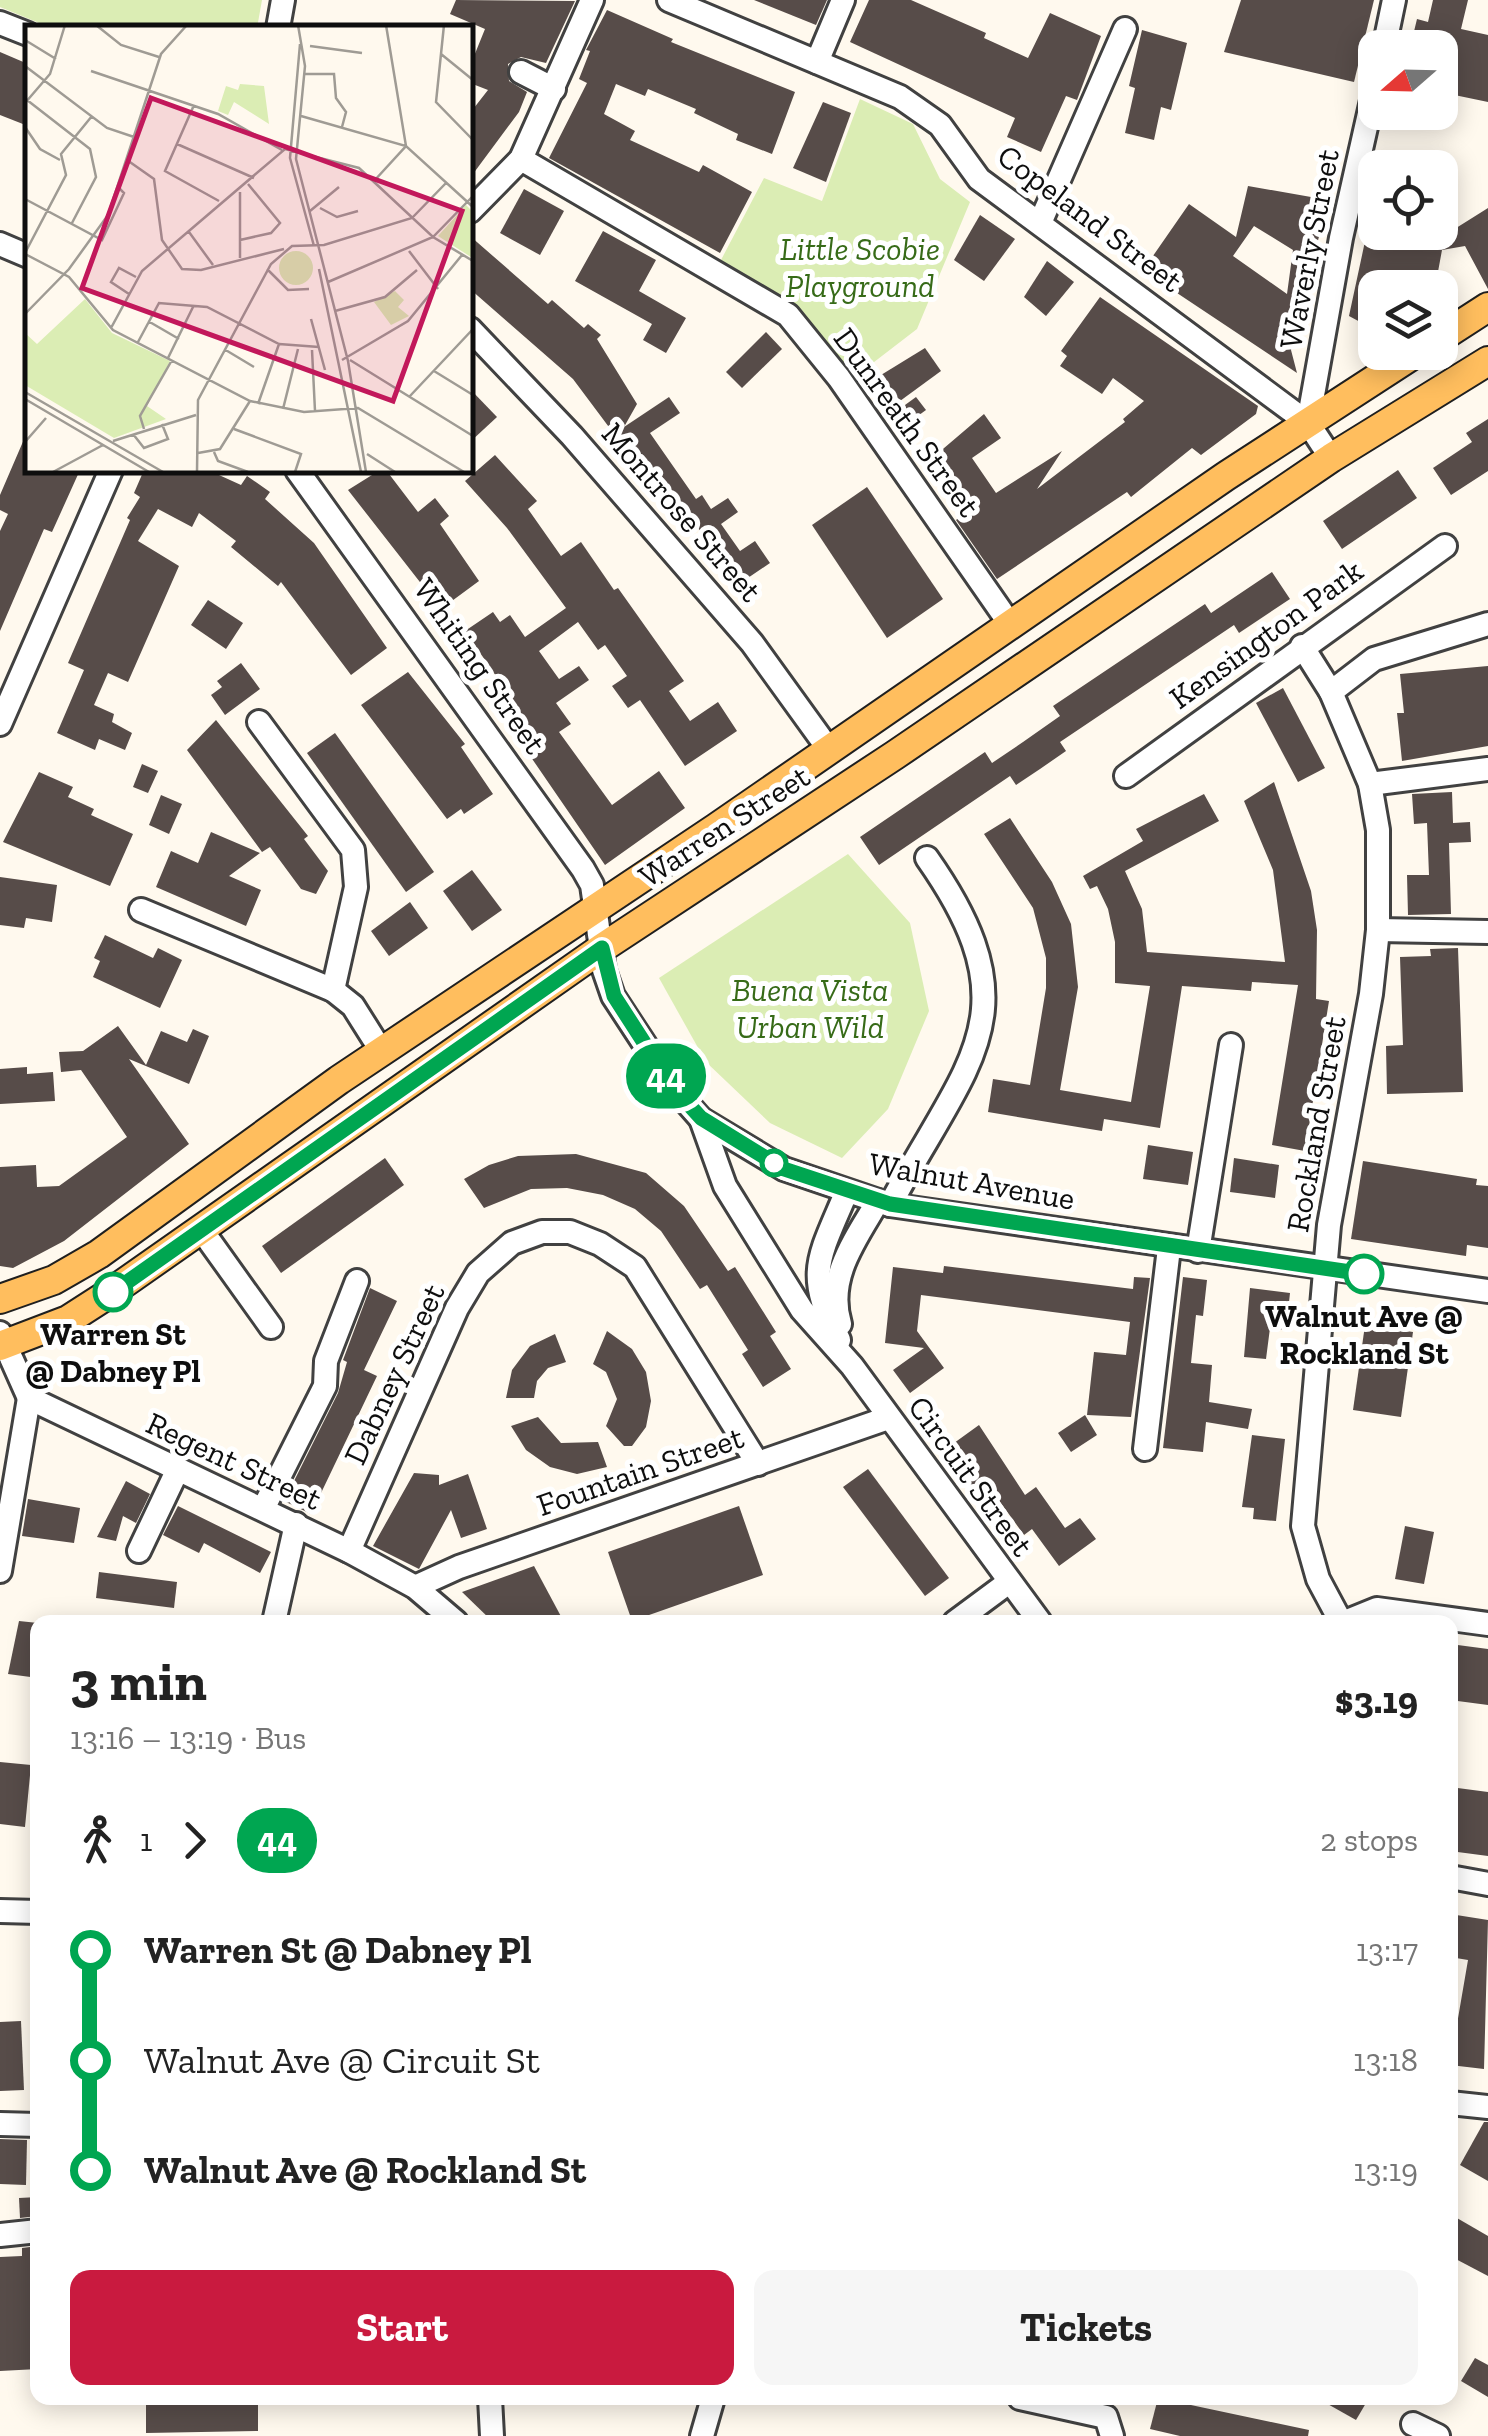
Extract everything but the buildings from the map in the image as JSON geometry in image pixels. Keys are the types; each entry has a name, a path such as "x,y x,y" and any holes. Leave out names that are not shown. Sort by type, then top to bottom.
{"main road":[{"path":"1458,326 1488,307"},
{"name":"Warren Street","path":"2,1341 68,1320 203,1232 602,948 895,755 1331,458 1488,361"},
{"name":"Warren Street","path":"0,1300 42,1285 99,1254 382,1052 1389,370"}],"street":[{"path":"279,25 283,0"},
{"path":"472,209 522,159 592,0"},
{"name":"Copeland Street","path":"669,0 900,97 940,124 978,179 1308,423 1331,458"},
{"path":"817,62 843,0"},
{"path":"1388,30 1394,0"},
{"path":"0,23 25,33"},
{"path":"1040,222 1125,29"},
{"path":"521,72 554,89"},
{"name":"Waverly Street","path":"1308,423 1366,130"},
{"name":"Dunreath Street","path":"522,159 788,315 838,378 1010,624"},
{"path":"0,244 25,255"},
{"name":"Montrose Street","path":"472,331 572,436 752,643 830,751"},
{"path":"0,724 7,684 109,472"},
{"name":"Whiting Street","path":"298,472 583,869 596,907"},
{"name":"Kensington Park","path":"1126,776 1445,546"},
{"path":"1330,692 1374,658 1488,624"},
{"name":"Rockland Street","path":"1302,646 1330,692 1370,784 1378,830 1378,930 1326,1270 1304,1526 1318,1579 1339,1615"},
{"path":"259,722 353,850 356,887 333,990"},
{"path":"1370,784 1488,770"},
{"name":"Circuit Street","path":"852,1366 834,1305 837,1280 980,1040 986,1003 972,932 927,858"},
{"name":"Walnut Avenue","path":"596,907 614,996 672,1086 701,1118 784,1169 884,1203 1169,1248 1488,1291"},
{"path":"141,910 333,990 353,1006 382,1052"},
{"path":"1378,930 1488,932"},
{"path":"1198,1251 1230,1045"},
{"name":"Circuit Street","path":"701,1118 725,1186 802,1310 852,1366 1035,1615"},
{"name":"Circuit Street","path":"846,1193 822,1254 818,1298 852,1366"},
{"path":"203,1232 271,1327"},
{"name":"Dabney Street","path":"349,1552 457,1308 478,1273 512,1243 542,1232 570,1232 600,1244 635,1267 758,1464"},
{"path":"1145,1450 1169,1248"},
{"path":"263,1509 325,1386 326,1362 358,1281"},
{"path":"0,1572 29,1398 2,1341"},
{"name":"Regent Street","path":"29,1398 296,1524 414,1587 448,1615"},
{"name":"Fountain Street","path":"414,1587 460,1567 888,1418"},
{"path":"139,1551 178,1469"},
{"path":"276,1615 296,1524"},
{"path":"964,1615 1009,1582"},
{"path":"1363,1615 1377,1610 1417,1615"},
{"path":"1458,1620 1488,1624"},
{"path":"1458,1878 1488,1884"},
{"path":"0,1911 30,1912"},
{"path":"1458,2104 1488,2107"},
{"path":"0,2124 30,2125"},
{"path":"0,2235 30,2232"},
{"path":"490,2405 492,2436"},
{"path":"702,2436 710,2405"},
{"path":"1053,2405 1106,2416 1112,2436"},
{"path":"1414,2424 1438,2436"}],"green space":[{"path":"0,0 262,0 258,25 44,25 0,7"},
{"name":"Little Scobie Playground","path":"860,99 913,124 940,179 970,202 917,329 852,379 791,302 721,260 764,178 822,201"},
{"name":"Buena Vista Urban Wild","path":"848,854 910,923 929,1011 888,1109 842,1158 770,1123 706,1062 659,978"}],"bus line":[{"name":"44","path":"113,1292 602,948 604,970 614,996 672,1086 701,1118 784,1169 846,1193 928,1211 1364,1274"}],"place":[{"name":"Walnut Ave @ Rockland St","path":"1364,1274"},
{"name":"Warren St @ Dabney Pl","path":"113,1292"}]}
